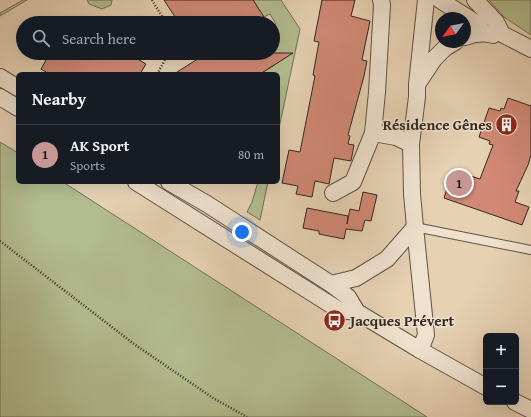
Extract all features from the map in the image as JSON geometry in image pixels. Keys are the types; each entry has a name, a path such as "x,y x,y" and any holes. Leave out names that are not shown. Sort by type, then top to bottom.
{"street":[{"path":"333,193 353,182 373,133 377,92 382,5 381,0"},
{"path":"420,350 426,335 412,194 411,144 426,0"},
{"path":"440,0 476,23 484,33"},
{"path":"475,0 496,22 502,34 531,49"},
{"path":"471,34 484,33 496,36 502,34"},
{"path":"417,84 434,59 445,48"},
{"path":"0,77 16,87"},
{"path":"0,97 16,107"},
{"path":"373,133 396,138 411,144"},
{"path":"139,184 339,310 357,312 483,385"},
{"path":"173,184 331,284 348,297 357,312"},
{"path":"331,284 356,278 387,259 415,227"},
{"path":"519,404 531,410"}],"lane":[{"path":"415,227 531,250"}],"path":[{"path":"152,0 162,16"},
{"path":"158,72 165,60"},
{"path":"0,241 134,344 213,398 247,417"}],"green space":[{"path":"23,0 27,0 0,16 0,13"},
{"path":"87,0 112,0 111,5 102,9 89,4"},
{"path":"253,0 281,0 300,29 280,124 280,72 263,72 279,62 278,60 280,60 280,16 271,16 270,14 263,16"},
{"path":"489,0 531,0 531,35 504,17"},
{"path":"0,142 16,152 16,184 66,184 427,417 0,417"},
{"path":"257,184 268,184 260,220 247,212 252,202"}],"building":[{"path":"164,0 253,0 263,16 174,16"},
{"path":"322,0 355,0 351,16 370,21 362,60 367,61 348,135 350,136 348,144 354,145 351,161 334,158 329,184 315,181 312,197 296,194 298,186 282,183 289,150 300,152 315,76 313,75 319,42 314,41"},
{"path":"280,53 293,53 263,72 177,72 196,60 280,60"},
{"path":"46,60 139,60 146,64 141,72 46,72 41,69"},
{"path":"508,98 531,106 531,155 516,191 519,191 515,202 529,207 522,225 444,198 453,170 480,179 493,145 489,144 490,141 479,137 489,108 500,111 501,108 504,109"},
{"path":"363,192 377,195 371,221 365,220 362,231 346,229 344,239 319,234 319,231 303,228 307,208 348,216 347,224 350,209 359,211"}],"place":[{"name":"Résidence Gênes","path":"507,125"},
{"name":"AK Sport","path":"459,183"},
{"name":"Jacques Prévert","path":"334,321"}]}
